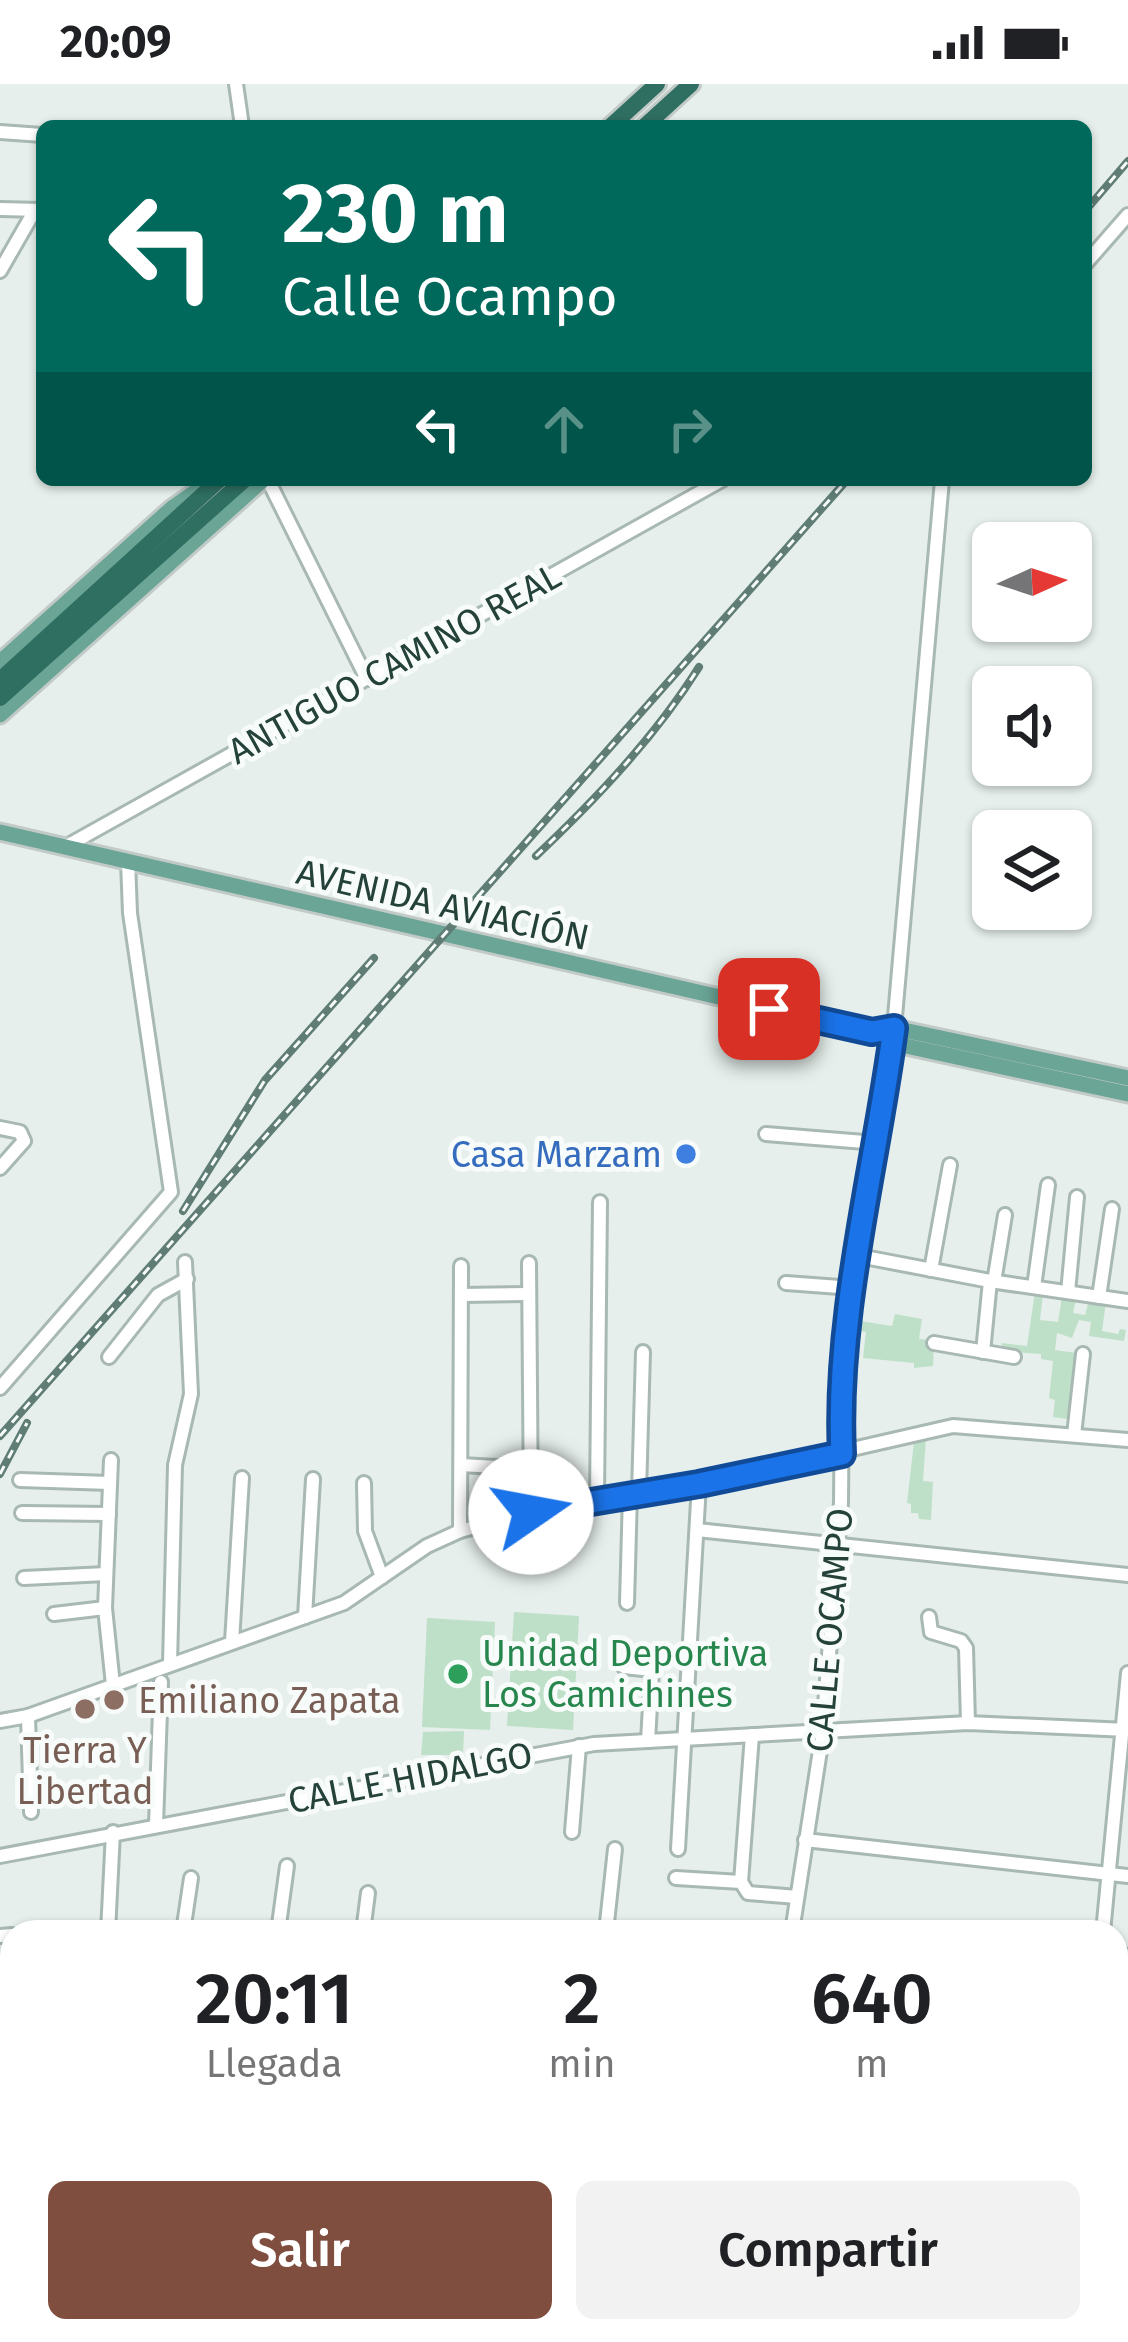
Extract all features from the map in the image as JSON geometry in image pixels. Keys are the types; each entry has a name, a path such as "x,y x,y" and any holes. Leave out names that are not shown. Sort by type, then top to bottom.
{"highway":[{"path":"618,120 658,84"},
{"path":"652,120 691,84"},
{"path":"0,680 210,486"},
{"path":"0,698 237,486"}],"main road":[{"path":"0,662 172,508 207,486"},
{"path":"0,715 259,486"},
{"name":"AVENIDA AVIACIÓN","path":"0,832 872,1032 1128,1078"},
{"name":"AVENIDA AVIACIÓN","path":"893,1035 1128,1094"}],"street":[{"path":"236,84 241,120"},
{"path":"0,132 36,135"},
{"path":"0,208 36,210"},
{"path":"0,271 36,215"},
{"path":"1092,256 1128,215"},
{"path":"269,486 367,679"},
{"name":"ANTIGUO CAMINO REAL","path":"65,847 711,486"},
{"name":"CALLE OCAMPO","path":"793,1920 823,1731 838,1545 842,1393 853,1288 893,1035 941,486"},
{"path":"0,1388 171,1192 130,914 128,861"},
{"path":"0,1128 20,1132 24,1141 0,1168"},
{"path":"766,1135 877,1143"},
{"path":"931,1270 950,1166"},
{"path":"1034,1287 1048,1185"},
{"path":"1068,1292 1077,1197"},
{"path":"597,1498 600,1202"},
{"path":"1099,1297 1112,1209"},
{"path":"982,1352 1005,1215"},
{"path":"859,1256 1128,1301"},
{"path":"170,1664 176,1465 191,1394 185,1262"},
{"path":"529,1263 531,1512"},
{"path":"460,1266 460,1531"},
{"path":"109,1357 158,1295 187,1279"},
{"path":"786,1283 853,1288"},
{"path":"460,1295 529,1294"},
{"path":"934,1343 1014,1357"},
{"path":"627,1603 643,1352"},
{"path":"1074,1435 1083,1354"},
{"path":"0,1721 28,1717 344,1603 427,1546 460,1531 531,1512 699,1484 953,1426 1128,1440"},
{"path":"111,1460 105,1608 113,1685"},
{"path":"460,1465 530,1468"},
{"path":"232,1642 242,1478"},
{"path":"305,1617 313,1479"},
{"path":"20,1480 110,1483"},
{"path":"364,1483 365,1531 382,1577"},
{"path":"678,1849 699,1484"},
{"path":"22,1514 109,1514"},
{"path":"697,1530 1128,1575"},
{"path":"25,1578 106,1574"},
{"path":"54,1614 105,1608"},
{"path":"929,1617 931,1632 961,1641 966,1648 968,1723"},
{"path":"624,1667 650,1667 648,1741"},
{"path":"1104,1920 1128,1673"},
{"path":"156,1825 161,1682"},
{"path":"28,1717 31,1811"},
{"name":"CALLE HIDALGO","path":"0,1856 579,1746 968,1723 1124,1730"},
{"path":"752,1735 741,1882 748,1893 796,1898"},
{"path":"572,1832 579,1746"},
{"path":"109,1920 113,1832"},
{"path":"805,1840 1128,1876"},
{"path":"607,1920 615,1849"},
{"path":"279,1920 286,1866"},
{"path":"185,1920 191,1878"},
{"path":"676,1878 741,1882"},
{"path":"365,1920 368,1893"}],"green space":[{"path":"1035,1292 1043,1294 1040,1320 1058,1322 1062,1297 1076,1299 1073,1313 1085,1315 1088,1304 1083,1300 1106,1302 1102,1331 1118,1334 1126,1330 1124,1341 1089,1336 1091,1322 1079,1320 1072,1338 1057,1333 1055,1350 1077,1353 1068,1419 1053,1417 1055,1400 1049,1398 1053,1361 1041,1359 1041,1354 1001,1351 1002,1343 1027,1346"},
{"path":"895,1314 922,1319 919,1339 934,1340 933,1366 914,1368 914,1363 863,1358 866,1332 855,1330 854,1320 892,1326"},
{"path":"926,1438 923,1481 933,1482 931,1520 919,1519 907,1503 914,1442"},
{"path":"514,1612 579,1616 573,1730 507,1726"},
{"name":"Unidad Deportiva Los Camichines","path":"427,1618 495,1622 490,1730 422,1727"},
{"name":"Unidad Deportiva Los Camichines","path":"464,1731 463,1755 421,1755 423,1732"}],"railway":[{"path":"1092,203 1128,161"},
{"path":"0,1436 842,486"},
{"path":"536,856 624,766 699,667"},
{"path":"183,1211 265,1080 374,958"},
{"path":"0,1474 27,1423"}],"place":[{"name":"Casa Marzam","path":"686,1154"},
{"name":"Unidad Deportiva Los Camichines","path":"458,1674"},
{"name":"Emiliano Zapata","path":"114,1700"},
{"name":"Tierra Y Libertad","path":"85,1709"}],"route":[{"path":"531,1512 842,1454 840,1421 853,1288 894,1028 872,1032 769,1009"}]}
